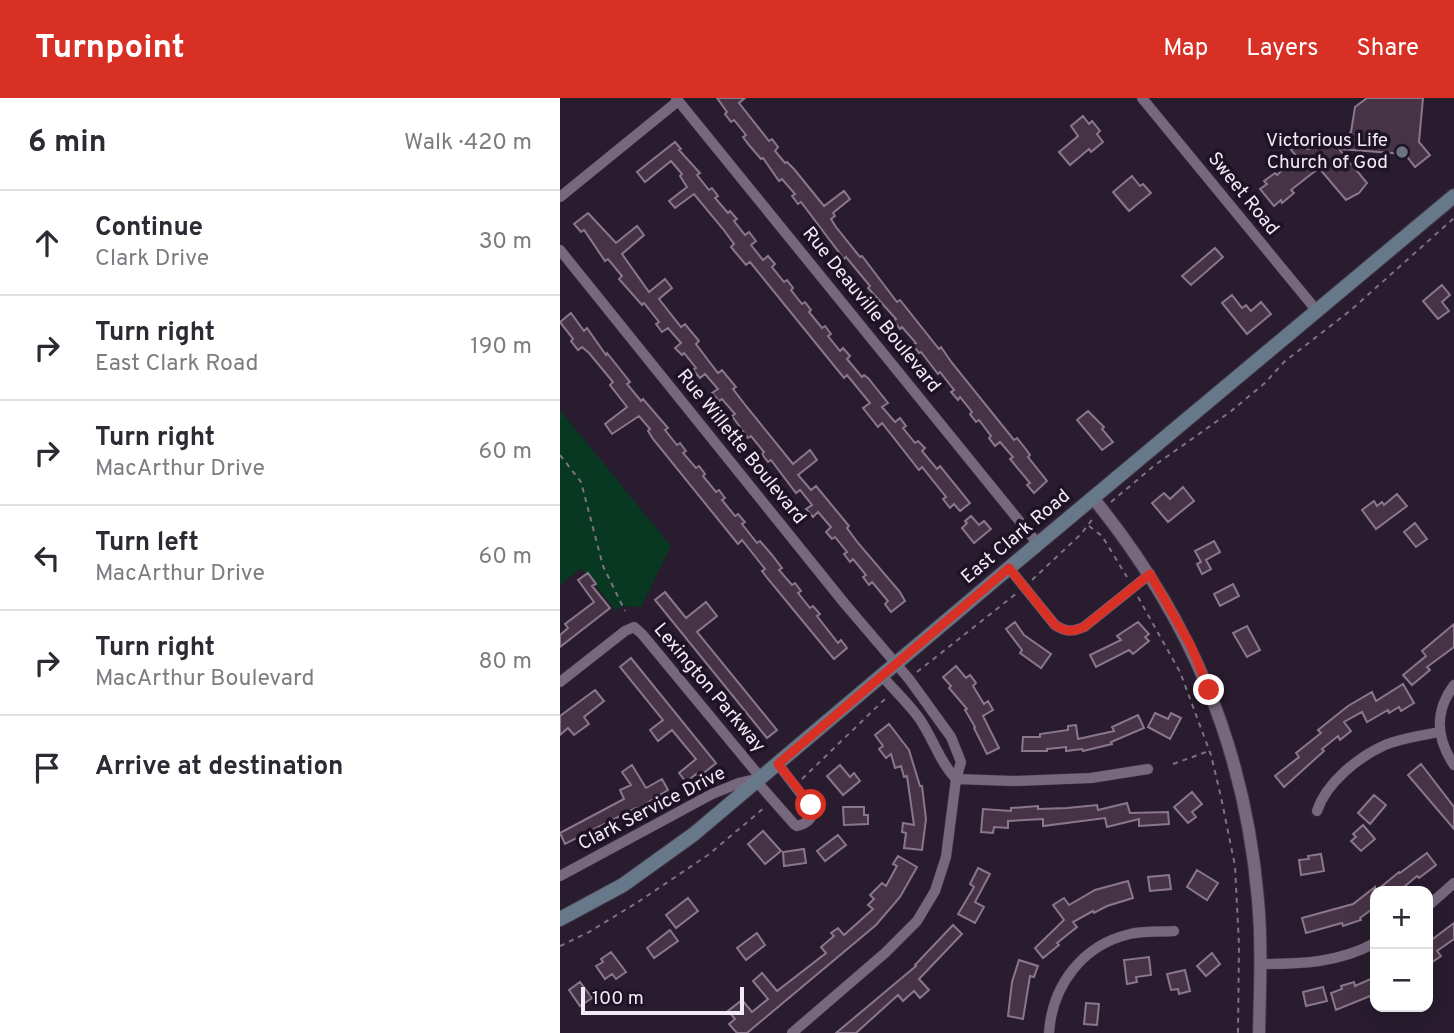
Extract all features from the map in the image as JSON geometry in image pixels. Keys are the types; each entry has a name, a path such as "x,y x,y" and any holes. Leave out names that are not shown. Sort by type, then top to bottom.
{"main road":[{"name":"East Clark Road","path":"560,919 613,891 659,861 1454,197"}],"street":[{"name":"Sweet Road","path":"1142,98 1317,311"},
{"path":"560,197 677,100"},
{"name":"Rue Deauville Boulevard","path":"677,100 1038,544"},
{"name":"Rue Willette Boulevard","path":"560,250 896,664 951,737 961,762 956,779 946,857 935,891 917,921 885,953 792,1033"},
{"path":"1093,498 1128,540 1191,646 1236,768 1249,829 1259,903 1259,1033"},
{"path":"1009,568 1055,625 1065,631 1084,627 1150,574"},
{"name":"Lexington Parkway","path":"560,682 625,631 634,627 759,780"},
{"path":"882,676 918,717 934,743 944,767 956,779 1013,781 1091,778 1149,769"},
{"path":"1454,685 1440,719 1438,733 1446,754 1454,765"},
{"path":"1317,811 1321,797 1362,758 1387,744 1438,733"},
{"path":"759,780 793,824 805,824 812,818 814,811 778,764"},
{"name":"Clark Service Drive","path":"560,876 712,794 739,783 759,780"},
{"path":"1433,902 1454,883"},
{"path":"1049,1033 1050,1018 1059,990 1073,967 1096,948 1130,934 1174,931"},
{"path":"1260,964 1305,964 1344,957 1370,945"}],"path":[{"path":"560,455 581,482 603,566 625,611"},
{"path":"1088,526 1102,536 1180,672 1209,751 1235,866 1239,945 1238,1033"},
{"path":"1174,764 1209,751"}],"green space":[{"path":"560,410 671,546 641,607 624,606 615,610 581,568 560,585"}],"building":[{"path":"717,98 745,98 739,103 769,141 772,139 778,147 775,151 794,169 824,206 844,191 850,199 833,213 835,216 831,219 836,227 897,302 900,300 939,349 941,347 1014,440 1017,438 1025,448 1030,455 1028,457 1047,481 1034,493 1027,485 1030,483 1010,459 1013,457 1000,442 995,446 979,420 976,422 960,397 958,400 951,392 954,390 940,372 938,374 921,352 919,353 913,345 916,343 902,327 900,329 894,321 896,319 868,288 870,286 846,257 844,259 801,202 798,204 792,196 795,194 782,179 779,181 763,158 749,145 743,137 746,135 734,120 731,122"},
{"name":"Victorious Life Church of God","path":"1367,98 1423,98 1419,142 1430,155 1415,167 1405,154 1339,149 1367,183 1359,193 1346,200 1319,168 1291,190 1294,193 1274,206 1260,189 1267,184 1264,181 1275,173 1277,175 1297,157 1283,140 1293,133 1307,149 1316,148 1329,137 1335,145 1351,132 1355,107"},
{"path":"1083,116 1089,124 1092,121 1100,131 1097,134 1103,142 1091,152 1089,149 1070,165 1059,152 1078,136 1071,126"},
{"path":"675,142 700,173 697,175 709,190 712,188 718,196 715,198 737,219 734,221 745,235 749,232 756,241 751,245 763,260 768,256 775,264 772,267 784,282 787,280 793,288 791,290 802,304 805,302 811,310 809,312 822,328 825,326 831,334 828,336 840,351 843,348 850,356 847,359 862,377 864,375 868,378 888,403 882,407 895,422 900,418 906,426 903,428 915,443 918,441 925,448 922,451 937,469 940,466 970,503 960,511 954,504 950,508 943,499 946,497 922,467 919,470 882,423 878,427 863,408 870,403 847,375 844,378 750,262 746,265 731,247 734,244 694,194 675,208 669,201 687,187 680,176 682,174 671,161 645,182 637,172"},
{"path":"1132,176 1140,186 1143,184 1151,193 1129,211 1113,192"},
{"path":"588,213 616,243 637,226 644,235 622,254 649,292 665,279 672,288 659,299 681,327 685,324 699,341 696,344 708,360 718,373 722,370 736,387 733,389 793,464 810,450 817,460 798,475 811,490 816,486 905,601 891,612 885,604 888,601 872,582 869,585 863,577 866,575 853,559 850,562 844,554 847,552 835,537 832,539 826,532 831,527 818,512 813,517 806,509 812,505 800,490 796,493 771,460 768,462 762,454 764,452 751,436 748,438 732,416 735,414 722,399 719,401 712,393 718,389 705,374 700,378 684,353 682,355 675,348 681,343 668,328 662,332 656,324 659,322 644,303 642,305 619,279 622,276 608,259 605,261 584,230 581,232 574,224"},
{"path":"1215,248 1223,257 1191,285 1182,276"},
{"path":"1442,285 1450,295 1442,302 1449,311 1438,319 1423,301"},
{"path":"1232,295 1242,308 1246,305 1251,311 1261,302 1271,314 1247,334 1222,303"},
{"path":"571,313 584,331 587,328 619,368 630,382 627,384 641,401 643,399 668,428 665,430 677,445 680,443 686,451 683,453 696,468 699,466 705,474 703,476 716,492 719,490 725,498 722,500 735,516 738,514 745,522 742,524 757,543 760,541 772,555 782,568 779,570 792,585 795,583 801,591 798,593 810,608 813,606 820,614 817,616 838,643 841,640 847,648 834,659 768,579 762,571 765,569 742,540 738,544 653,439 648,431 650,429 639,416 612,434 605,424 627,407 610,385 613,382 589,353 582,347 578,350 571,341 573,339 560,322"},
{"path":"1088,411 1104,427 1102,429 1113,442 1102,450 1077,420"},
{"path":"1183,487 1194,501 1168,522 1152,503 1164,493 1170,499"},
{"path":"1397,494 1407,506 1376,529 1362,510 1374,501 1377,506 1382,502 1384,505"},
{"path":"971,516 979,525 984,521 991,529 974,543 962,528"},
{"path":"1415,523 1427,539 1416,547 1404,532"},
{"path":"1214,541 1220,552 1206,560 1211,569 1202,574 1197,564 1201,562 1195,551"},
{"path":"588,573 596,584 592,586 610,608 560,647 560,635 568,628 565,624 594,602 578,580"},
{"path":"1233,584 1239,596 1220,606 1214,594"},
{"path":"665,592 686,618 706,602 717,616 697,632 777,730 767,738 655,600"},
{"path":"1015,622 1024,635 1051,654 1041,668 1020,653 1022,650 1006,629"},
{"path":"1138,622 1149,634 1145,637 1149,641 1133,654 1129,650 1096,667 1090,655 1121,640 1117,636"},
{"path":"1454,624 1454,647 1427,667 1430,670 1412,685 1403,675 1426,656 1422,651"},
{"path":"1247,626 1260,650 1247,657 1233,633"},
{"path":"631,658 716,763 699,777 696,774 686,782 679,773 696,759 672,730 658,741 650,730 663,720 620,667"},
{"path":"956,666 966,678 970,675 984,704 988,701 993,710 983,716 999,748 987,754 965,710 967,709 943,677"},
{"path":"1403,684 1414,703 1401,711 1399,707 1389,713 1388,710 1367,722 1362,712 1344,722 1351,731 1340,740 1338,736 1322,749 1324,751 1284,787 1275,776 1299,757 1296,753 1321,733 1318,730 1348,706 1372,692 1376,701"},
{"path":"595,690 604,701 584,717 589,724 574,735 568,728 560,735 560,716"},
{"path":"1155,713 1168,719 1171,713 1181,718 1170,739 1148,727"},
{"path":"1138,715 1144,728 1111,742 1112,744 1083,751 1066,751 1066,747 1047,751 1022,751 1023,737 1040,737 1040,734 1068,730 1068,726 1076,725 1078,739 1114,731 1112,727"},
{"path":"889,724 909,750 922,786 926,819 922,850 904,848 906,833 902,832 903,823 914,825 907,776 904,777 901,766 895,768 891,754 886,758 879,749 883,746 875,735"},
{"path":"1421,764 1454,807 1454,829 1408,775"},
{"path":"632,765 646,788 662,779 668,790 637,809 565,844 560,833 624,799 620,790 631,785 622,772"},
{"path":"840,765 850,777 854,773 860,781 843,795 827,776"},
{"path":"1192,792 1202,804 1192,812 1196,817 1188,823 1174,807"},
{"path":"1374,795 1386,805 1370,824 1358,813"},
{"path":"1127,803 1130,813 1168,812 1169,824 1139,826 1139,819 1107,827 1105,818 1043,826 1043,819 1008,821 1008,828 994,827 993,833 981,832 983,809 1011,811 1011,808 1038,806 1038,809 1097,805 1098,810"},
{"path":"843,807 864,807 868,824 844,825"},
{"path":"1363,825 1375,839 1361,851 1351,841 1356,837 1353,834"},
{"path":"763,831 781,851 765,864 748,844"},
{"path":"838,835 846,845 825,861 817,851"},
{"path":"804,849 806,863 784,866 783,852"},
{"path":"1427,853 1436,865 1405,886 1382,886"},
{"path":"1321,854 1324,871 1301,875 1299,860"},
{"path":"898,856 917,867 900,897 876,925 747,1033 737,1033 729,1024 735,1019 728,1011 742,1000 752,1012 768,999 753,981 762,973 777,991 826,953 821,947 834,936 831,933 838,928 844,935 873,909 868,905 874,899 870,895 882,883 886,886 897,866 893,864"},
{"path":"978,868 990,874 975,902 984,907 975,923 958,914 974,887 970,884"},
{"path":"1197,870 1218,883 1207,900 1187,887"},
{"path":"1169,875 1171,889 1150,891 1148,877"},
{"path":"1128,881 1133,898 1094,913 1093,911 1073,922 1077,927 1043,958 1035,948 1064,920 1053,905 1064,898 1069,905 1095,890"},
{"path":"1370,891 1370,911 1360,918 1361,920 1306,933 1302,918 1353,904"},
{"path":"688,898 698,911 676,928 666,915"},
{"path":"1454,923 1454,939 1437,951 1441,956 1433,962 1433,939"},
{"path":"953,925 962,934 919,979 929,990 920,998 914,991 903,1001 898,995 856,1033 836,1033 916,966"},
{"path":"670,930 678,941 654,958 647,948"},
{"path":"757,933 765,945 746,960 737,948"},
{"path":"611,952 626,972 616,979 612,974 605,979 596,966"},
{"path":"1212,953 1220,964 1206,976 1197,966"},
{"path":"1149,957 1151,975 1136,977 1137,982 1127,984 1124,960"},
{"path":"1019,960 1038,966 1034,977 1030,976 1023,1019 1008,1016 1012,982"},
{"path":"1185,970 1190,991 1179,994 1178,989 1171,990 1167,974"},
{"path":"1370,979 1370,996 1336,1010 1331,993 1354,982 1355,986"},
{"path":"580,982 592,998 580,1006 569,990"},
{"path":"1323,987 1327,1001 1306,1006 1303,992"},
{"path":"1086,1003 1099,1004 1097,1025 1084,1024"}],"place":[{"name":"Victorious Life Church of God","path":"1402,152"}],"route":[{"path":"811,805 778,764 1009,568 1055,625 1065,631 1084,627 1150,574 1191,646 1209,690"}]}
